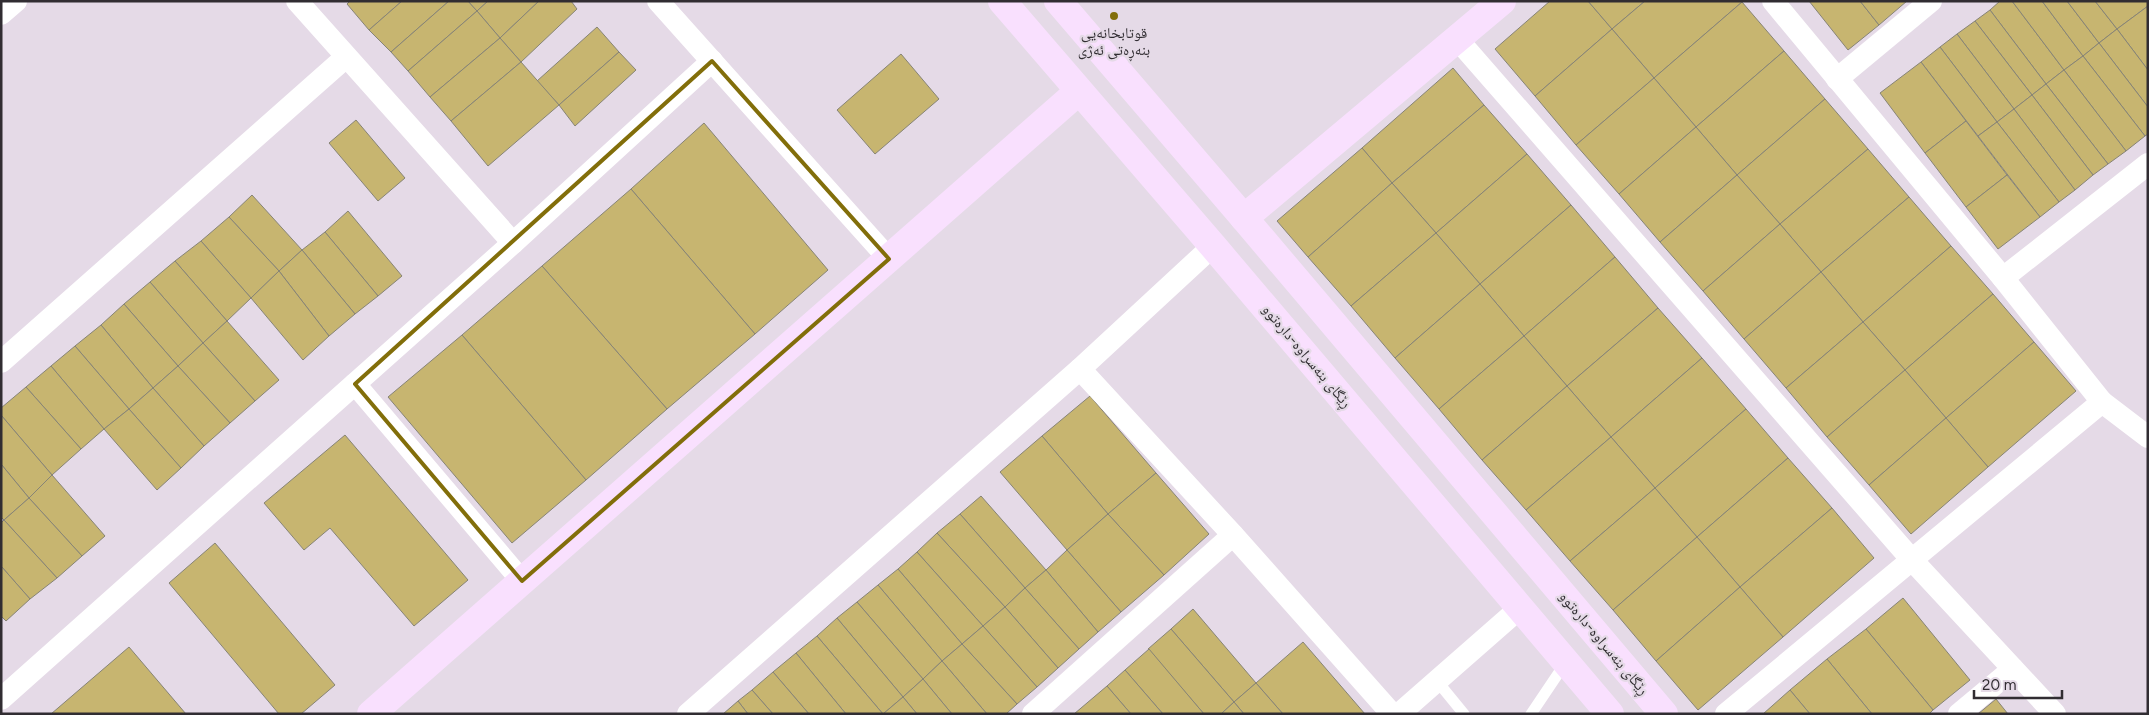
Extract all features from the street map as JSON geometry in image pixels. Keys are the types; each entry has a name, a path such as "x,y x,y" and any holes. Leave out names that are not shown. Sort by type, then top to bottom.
{"street":[{"path":"1,14 16,1"},
{"path":"297,1 513,243"},
{"path":"658,1 889,259"},
{"name":"ڕێگای بنەسراوە-دارەتوو","path":"1002,1 1213,246 1610,714"},
{"name":"ڕێگای بنەسراوە-دارەتوو","path":"1058,1 1664,714"},
{"path":"1244,218 1458,40 1502,1"},
{"path":"1773,1 2003,278 2102,402 2148,436"},
{"path":"1838,79 1931,1"},
{"path":"1458,40 1912,560 2055,714"},
{"path":"1,362 346,57"},
{"path":"1,699 513,243 712,61"},
{"path":"371,714 1079,91"},
{"path":"2003,278 2148,164"},
{"path":"688,714 1080,369 1213,246"},
{"path":"1080,369 1233,535 1392,714"},
{"path":"355,384 522,581"},
{"path":"1726,714 2102,402"},
{"path":"1034,714 1233,535"},
{"path":"1400,714 1520,608"},
{"path":"1959,714 2013,669"}],"lane":[{"path":"1531,714 1566,662"},
{"path":"1437,681 1464,714"}],"highlighted area":[{"path":"712,61 889,259 522,581 355,384"}],"building":[{"path":"350,1 402,1 369,30 347,4"},
{"path":"402,1 449,1 391,52 369,30"},
{"path":"449,1 468,1 477,11 408,71 391,52"},
{"path":"468,1 488,1 477,11"},
{"path":"488,1 539,1 500,38 477,11"},
{"path":"539,1 571,1 577,9 521,62 500,38"},
{"path":"1550,1 1588,1 1612,29 1535,96 1495,49"},
{"path":"1588,1 1645,1 1612,29"},
{"path":"1645,1 1742,2 1654,78 1612,29"},
{"path":"1809,1 1860,1 1879,25 1848,50"},
{"path":"1860,1 1907,1 1879,25"},
{"path":"2000,1 2012,1 2064,70 2046,84 1990,10"},
{"path":"2012,1 2042,1 2083,56 2064,70"},
{"path":"2042,1 2067,1 2099,43 2083,56"},
{"path":"2067,1 2095,1 2117,29 2099,43"},
{"path":"2095,1 2148,1 2148,6 2117,29"},
{"path":"1742,2 1784,51 1696,127 1654,78"},
{"path":"2148,6 2148,70 2117,29"},
{"path":"1990,10 2046,84 2032,95 1975,21"},
{"path":"477,11 500,38 430,97 408,71"},
{"path":"1975,21 2032,95 2014,109 1957,34"},
{"path":"597,27 619,52 559,105 537,81"},
{"path":"1612,29 1654,78 1576,145 1535,96"},
{"path":"2117,29 2148,70 2148,107 2099,43"},
{"path":"1957,34 2014,109 1997,122 1940,47"},
{"path":"500,38 521,62 451,121 430,97"},
{"path":"2099,43 2148,107 2148,134 2145,136 2083,56"},
{"path":"1940,47 1997,122 1978,136 1921,62"},
{"path":"1784,51 1825,99 1737,175 1696,127"},
{"path":"619,52 636,70 575,126 559,105"},
{"path":"901,54 939,99 875,154 837,110"},
{"path":"2083,56 2145,136 2126,151 2064,70"},
{"path":"521,62 559,105 488,166 451,121"},
{"path":"1921,62 1966,121 1925,153 1880,93"},
{"path":"1453,68 1484,105 1392,183 1362,148"},
{"path":"2064,70 2126,151 2108,164 2046,84"},
{"path":"1654,78 1696,127 1619,194 1576,145"},
{"path":"2046,84 2108,164 2093,175 2032,95"},
{"path":"2032,95 2093,175 2075,190 2014,109"},
{"path":"1825,99 1868,149 1780,224 1737,175"},
{"path":"1484,105 1527,154 1436,233 1392,183"},
{"path":"2014,109 2075,190 2059,202 1997,122"},
{"path":"356,120 405,178 378,201 329,143"},
{"path":"1966,121 2007,175 1966,207 1925,153"},
{"path":"1997,122 2059,202 2040,217 1978,136"},
{"path":"704,123 828,270 755,334 631,189"},
{"path":"1696,127 1737,175 1660,242 1619,194"},
{"path":"1362,148 1392,183 1308,257 1277,221"},
{"path":"1868,149 1909,197 1821,272 1780,224"},
{"path":"1527,154 1571,205 1480,284 1436,233"},
{"path":"1737,175 1780,224 1703,291 1660,242"},
{"path":"2007,175 2040,217 1998,249 1966,207"},
{"path":"1392,183 1436,233 1351,306 1308,257"},
{"path":"631,189 755,334 667,409 542,266"},
{"path":"252,195 302,250 279,271 229,217"},
{"path":"1909,197 1951,246 1863,322 1821,272"},
{"path":"1571,205 1615,257 1524,336 1480,284"},
{"path":"348,211 402,276 378,296 325,232"},
{"path":"229,217 279,271 251,298 201,241"},
{"path":"1780,224 1821,272 1744,339 1703,291"},
{"path":"325,232 378,296 355,314 302,250"},
{"path":"1436,233 1480,284 1395,358 1351,306"},
{"path":"201,241 251,298 227,321 175,261"},
{"path":"1951,246 1993,294 1905,370 1863,322"},
{"path":"302,250 355,314 329,336 279,271"},
{"path":"1615,257 1658,308 1567,386 1524,336"},
{"path":"175,261 227,321 203,343 150,282"},
{"path":"542,266 667,409 586,480 462,335"},
{"path":"279,271 329,336 303,360 251,298"},
{"path":"1821,272 1863,322 1786,388 1744,339"},
{"path":"150,282 203,343 178,366 124,304"},
{"path":"1480,284 1524,336 1439,409 1395,358"},
{"path":"1993,294 2034,342 1946,418 1905,370"},
{"path":"124,304 178,366 153,388 101,325"},
{"path":"1658,308 1702,358 1611,437 1567,386"},
{"path":"227,321 279,380 255,401 203,343"},
{"path":"1863,322 1905,370 1827,437 1786,388"},
{"path":"101,325 153,388 129,409 75,346"},
{"path":"462,335 586,480 512,543 388,397"},
{"path":"1524,336 1567,386 1482,460 1439,409"},
{"path":"2034,342 2076,391 1988,467 1946,418"},
{"path":"203,343 255,401 230,423 178,366"},
{"path":"75,346 129,409 104,429 51,366"},
{"path":"1702,358 1746,409 1655,488 1611,437"},
{"path":"51,366 104,429 81,449 26,387"},
{"path":"178,366 230,423 204,446 153,388"},
{"path":"1905,370 1946,418 1869,485 1827,437"},
{"path":"1567,386 1611,437 1526,510 1482,460"},
{"path":"26,387 81,449 52,475 1,415 1,408"},
{"path":"153,388 204,446 181,468 129,409"},
{"path":"1090,396 1156,473 1108,514 1042,436"},
{"path":"129,409 181,468 157,490 104,429"},
{"path":"1746,409 1788,458 1697,537 1655,488"},
{"path":"1,415 52,475 29,498 1,464"},
{"path":"1946,418 1988,467 1911,534 1869,485"},
{"path":"345,435 468,580 414,626 330,528 304,550 264,503"},
{"path":"1042,436 1108,514 1067,550 1000,472"},
{"path":"1611,437 1655,488 1570,561 1526,510"},
{"path":"1788,458 1832,508 1740,587 1697,537"},
{"path":"1,464 29,498 4,520 1,517"},
{"path":"1156,473 1209,534 1164,575 1108,514"},
{"path":"52,475 105,536 82,556 29,498"},
{"path":"1655,488 1697,537 1613,610 1570,561"},
{"path":"981,496 1046,570 1025,588 960,514"},
{"path":"29,498 82,556 57,578 4,520"},
{"path":"1832,508 1874,558 1783,637 1740,587"},
{"path":"960,514 1025,588 1005,607 937,533"},
{"path":"1108,514 1164,575 1121,612 1067,550"},
{"path":"4,520 57,578 30,599 1,566 1,523"},
{"path":"937,533 1005,607 983,626 917,552"},
{"path":"1697,537 1740,587 1656,661 1613,610"},
{"path":"215,543 335,685 301,714 279,714 169,583"},
{"path":"1067,550 1121,612 1098,632 1046,570"},
{"path":"917,552 983,626 962,644 898,569"},
{"path":"1,566 30,599 6,621 1,616"},
{"path":"898,569 962,644 942,661 878,585"},
{"path":"1046,570 1098,632 1079,649 1025,588"},
{"path":"878,585 942,661 923,679 857,602"},
{"path":"1740,587 1783,637 1698,710 1656,661"},
{"path":"1025,588 1079,649 1058,668 1005,607"},
{"path":"1903,598 1970,680 1933,710 1866,629"},
{"path":"857,602 923,679 903,697 837,618"},
{"path":"1005,607 1058,668 1037,687 983,626"},
{"path":"1193,609 1256,683 1234,702 1171,629"},
{"path":"837,618 903,697 883,714 817,636"},
{"path":"983,626 1037,687 1017,704 962,644"},
{"path":"1171,629 1234,702 1221,714 1204,714 1148,649"},
{"path":"1866,629 1933,710 1929,714 1872,714 1827,659"},
{"path":"817,636 883,714 846,714 796,653"},
{"path":"1303,642 1365,714 1283,714 1256,683"},
{"path":"962,644 1017,704 1006,714 987,714 942,661"},
{"path":"129,647 186,714 51,714"},
{"path":"1149,649 1204,714 1163,714 1125,670"},
{"path":"796,653 846,714 809,714 773,672"},
{"path":"1827,659 1872,714 1810,714 1790,690"},
{"path":"942,661 987,714 952,714 923,679"},
{"path":"1125,670 1163,714 1131,714 1107,686"},
{"path":"773,672 809,714 773,714 752,690"},
{"path":"923,679 952,714 917,714 903,697"},
{"path":"1256,683 1283,714 1244,714 1234,702"},
{"path":"1107,686 1131,714 1074,714"},
{"path":"752,690 773,714 748,714 738,701"},
{"path":"1790,690 1810,714 1763,714"},
{"path":"903,697 917,714 883,714"},
{"path":"1996,699 2008,714 1978,714"},
{"path":"738,701 748,714 723,714"},
{"path":"1234,702 1244,714 1221,714"}],"place":[{"name":"قوتابخانەیی بنەڕەتی ئەژی","path":"1114,16"}]}
